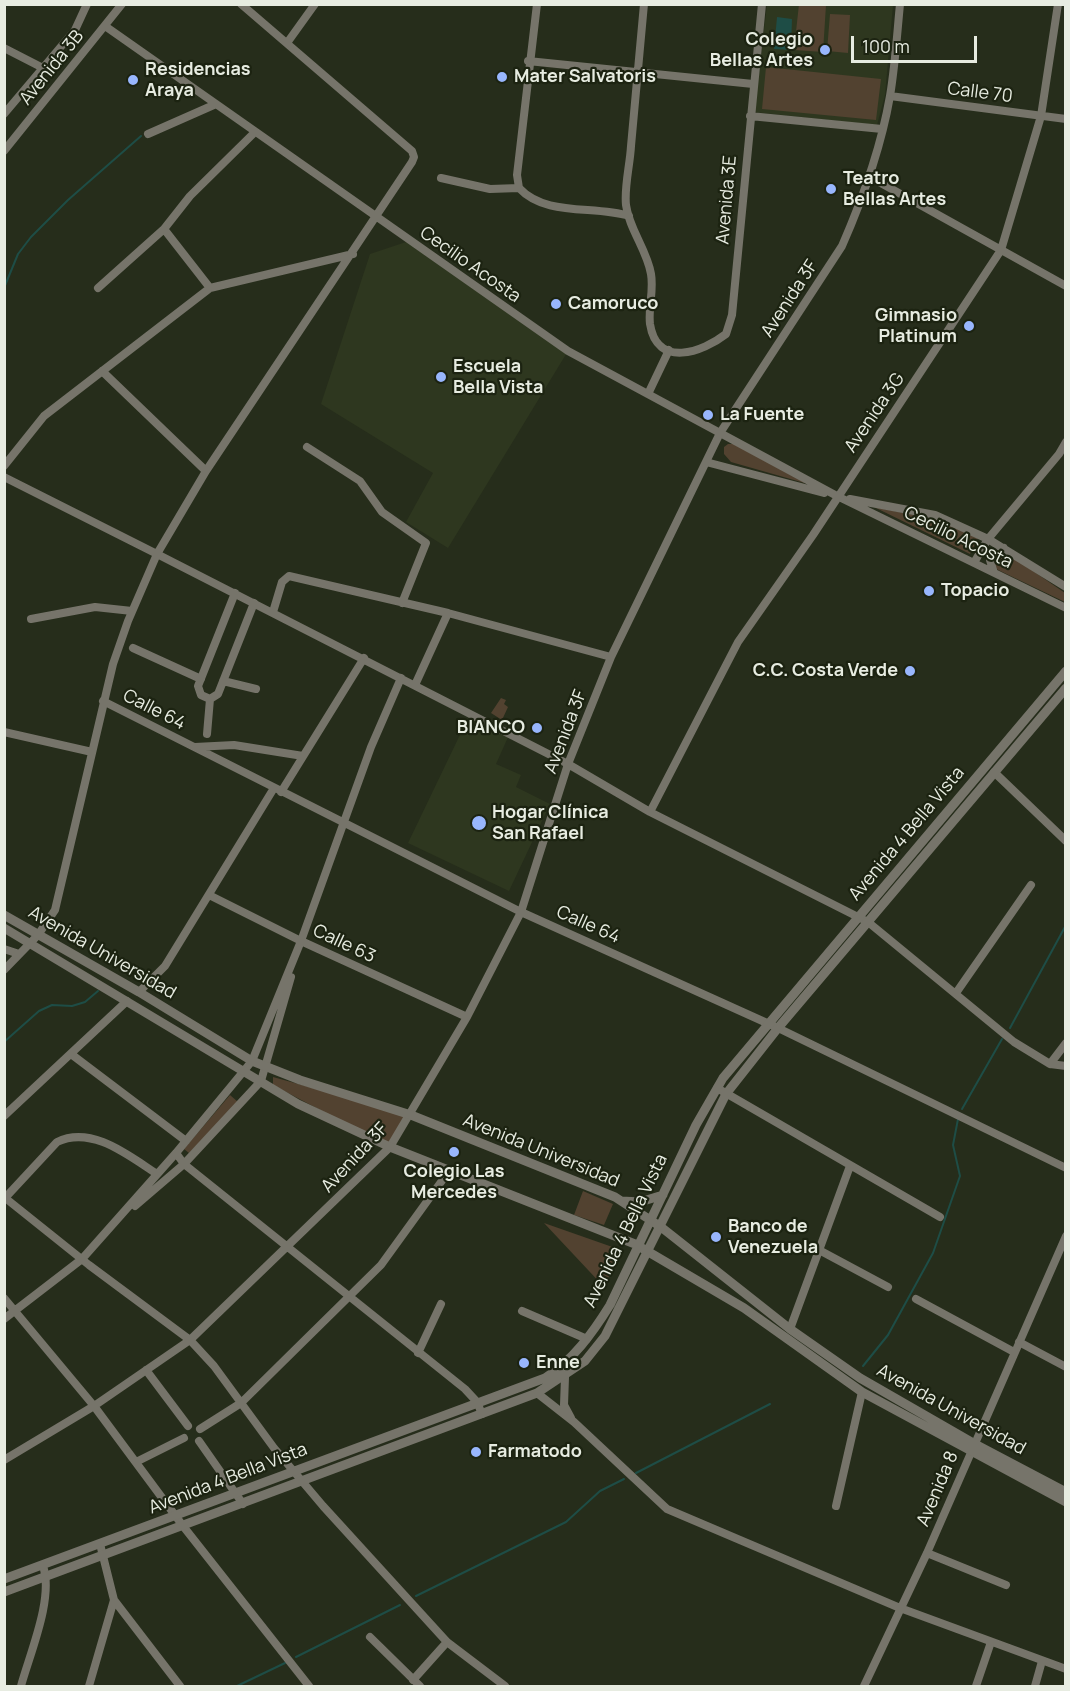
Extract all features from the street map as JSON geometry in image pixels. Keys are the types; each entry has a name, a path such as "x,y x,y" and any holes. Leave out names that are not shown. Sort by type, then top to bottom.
{"street":[{"path":"4,114 75,30 87,4"},
{"name":"Avenida 3B","path":"4,151 122,4"},
{"path":"4,970 38,935 55,910 103,701 132,611 157,554 206,471 353,254 414,157 412,151 241,4"},
{"path":"286,43 315,4"},
{"path":"537,4 528,61 517,175 519,188 537,203 585,211 613,211 629,216"},
{"path":"644,4 626,205 649,265 652,282 650,323 652,333 659,343 669,350 648,394"},
{"name":"Avenida 3E","path":"669,350 682,354 696,352 712,345 726,334 729,324 762,4"},
{"name":"Avenida 3F","path":"4,1460 94,1406 190,1340 288,1249 390,1147 411,1115 467,1017 522,912 568,764 611,657 720,433 842,246 870,177 890,96 900,4"},
{"name":"Avenida 3G","path":"650,812 738,642 1000,250 1041,116 1058,4"},
{"name":"Cecilio Acosta","path":"105,26 375,218 568,351 837,496 975,561 1065,608"},
{"path":"4,48 43,68"},
{"path":"528,61 753,84"},
{"name":"Calle 70","path":"890,96 1065,119"},
{"path":"148,134 216,104"},
{"path":"750,116 882,129"},
{"path":"98,288 164,230 190,196 255,132"},
{"path":"870,177 1065,286"},
{"path":"441,178 490,189 519,188"},
{"path":"164,230 210,288"},
{"path":"4,465 44,416 210,288 353,254"},
{"path":"102,371 206,471"},
{"path":"975,561 988,539 1059,454 1065,442"},
{"path":"307,447 360,481 382,512 426,543 402,603"},
{"path":"706,462 837,496"},
{"path":"4,477 364,658 568,764 650,812 859,917 1014,1042 1050,1064 1065,1066"},
{"name":"Cecilio Acosta","path":"837,496 935,516 988,539 1065,587"},
{"path":"993,570 990,560 992,553 1004,548"},
{"path":"273,612 282,582 290,576 448,613 611,657"},
{"path":"210,699 199,692 201,679 234,593"},
{"path":"210,699 218,694 254,603"},
{"path":"31,619 94,608 132,611"},
{"path":"415,685 448,613"},
{"path":"133,648 201,679"},
{"path":"139,992 165,966 277,790 303,756 364,658"},
{"name":"Avenida 4 Bella Vista","path":"4,1579 544,1378 561,1368 587,1339 610,1305 696,1125 717,1088 768,1023 1065,671"},
{"path":"4,1319 82,1259 176,1153 252,1061 301,941 371,747 401,678"},
{"path":"223,681 256,689"},
{"name":"Avenida 4 Bella Vista","path":"4,1592 537,1393 565,1377 585,1361 605,1336 726,1095 778,1028 1065,688"},
{"path":"207,734 210,699"},
{"name":"Calle 64","path":"103,701 522,912 768,1023 1065,1168"},
{"path":"4,732 92,752"},
{"path":"194,747 234,745 303,756"},
{"path":"994,772 1065,841"},
{"path":"956,993 1031,885"},
{"name":"Calle 63","path":"209,895 301,941 467,1017"},
{"name":"Avenida Universidad","path":"4,915 139,992 252,1061 300,1080 411,1115 621,1202 661,1227 790,1329 860,1377 971,1448 1065,1502"},
{"name":"Avenida Universidad","path":"4,928 298,1104 390,1147 638,1246 744,1308 862,1392 971,1448 1065,1492"},
{"path":"115,1223 184,1164 261,1081 301,941"},
{"path":"4,949 19,954"},
{"path":"4,1116 127,1001"},
{"path":"1050,1064 1065,1043"},
{"path":"71,1054 186,1141"},
{"path":"717,1088 940,1217"},
{"path":"157,1174 112,1145 84,1137 66,1138 57,1142 5,1197 82,1259 190,1340 214,1366 302,1482 447,1641 505,1686"},
{"path":"176,1153 184,1164 477,1402 482,1414"},
{"path":"790,1329 850,1166"},
{"path":"200,1429 241,1403 381,1265 449,1171"},
{"path":"621,1202 640,1202 663,1195"},
{"name":"Avenida 8","path":"864,1686 927,1553 1065,1236"},
{"path":"819,1250 888,1287"},
{"path":"4,1298 94,1406 183,1526 309,1686"},
{"path":"916,1299 1014,1352"},
{"path":"418,1353 441,1304"},
{"path":"522,1311 587,1339"},
{"path":"1019,1342 1065,1367"},
{"path":"146,1370 188,1426"},
{"path":"565,1377 564,1405 574,1422"},
{"path":"836,1506 862,1392"},
{"path":"537,1393 574,1422 667,1509 900,1608 1065,1670"},
{"path":"188,1426 192,1425 200,1429"},
{"path":"188,1426 183,1433 184,1438 191,1443 199,1441"},
{"path":"200,1429 199,1441 243,1504"},
{"path":"386,1437 390,1448"},
{"path":"136,1462 184,1438"},
{"path":"100,1544 114,1600 180,1686"},
{"path":"927,1553 1006,1585"},
{"path":"21,1686 46,1594 46,1576 43,1566"},
{"path":"89,1686 114,1600"},
{"path":"370,1637 420,1686"},
{"path":"413,1680 447,1641"},
{"path":"976,1686 991,1642"},
{"path":"1035,1686 1042,1661"}],"shaded area":[{"path":"799,4 826,5 823,52 794,50"},
{"name":"Colegio Bellas Artes","path":"767,5 893,5 885,95 877,125 754,112"},
{"path":"830,14 850,15 848,53 827,51"},
{"path":"766,67 881,79 876,120 762,109"},
{"name":"Escuela Bella Vista","path":"409,241 568,351 448,548 406,522 433,473 321,404 370,254"},
{"path":"734,444 808,484 731,462 724,454 724,447"},
{"path":"874,507 934,519 978,538 970,554"},
{"path":"1004,551 1065,593 1065,602 996,569 993,560 996,554"},
{"path":"501,698 506,700 504,704 508,707 502,720 491,713"},
{"name":"Hogar Clínica San Rafael","path":"469,716 509,735 496,764 521,775 516,787 550,804 509,891 408,843"},
{"path":"273,1077 411,1115 390,1147 273,1085"},
{"path":"230,1095 238,1102 189,1153 184,1149"},
{"path":"583,1191 613,1204 604,1225 574,1215"},
{"path":"544,1223 621,1250 604,1287"}],"water":[{"path":"777,17 792,19 791,50 774,49"}],"waterway":[{"path":"4,288 18,254 31,237 68,200 141,136"},
{"path":"1010,1028 1066,925"},
{"path":"4,1042 39,1011 52,1005 72,1006 85,1002 98,991"},
{"path":"962,1109 1002,1039"},
{"path":"863,1366 888,1335 933,1253 960,1176 953,1145 958,1119"},
{"path":"636,1473 770,1404"},
{"path":"416,1596 566,1522 600,1491 624,1479"},
{"path":"296,1657 400,1605"},
{"path":"237,1686 285,1663"}],"place":[{"name":"Colegio Bellas Artes","path":"825,50"},
{"name":"Mater Salvatoris","path":"502,77"},
{"name":"Residencias Araya","path":"133,80"},
{"name":"Teatro Bellas Artes","path":"831,189"},
{"name":"Camoruco","path":"556,304"},
{"name":"Gimnasio Platinum","path":"969,326"},
{"name":"Escuela Bella Vista","path":"441,377"},
{"name":"La Fuente","path":"708,415"},
{"name":"Topacio","path":"929,591"},
{"name":"C.C. Costa Verde","path":"910,671"},
{"name":"BIANCO","path":"537,728"},
{"name":"Hogar Clínica San Rafael","path":"479,823"},
{"name":"Colegio Las Mercedes","path":"454,1152"},
{"name":"Banco de Venezuela","path":"716,1237"},
{"name":"Enne","path":"524,1363"},
{"name":"Farmatodo","path":"476,1452"}]}
